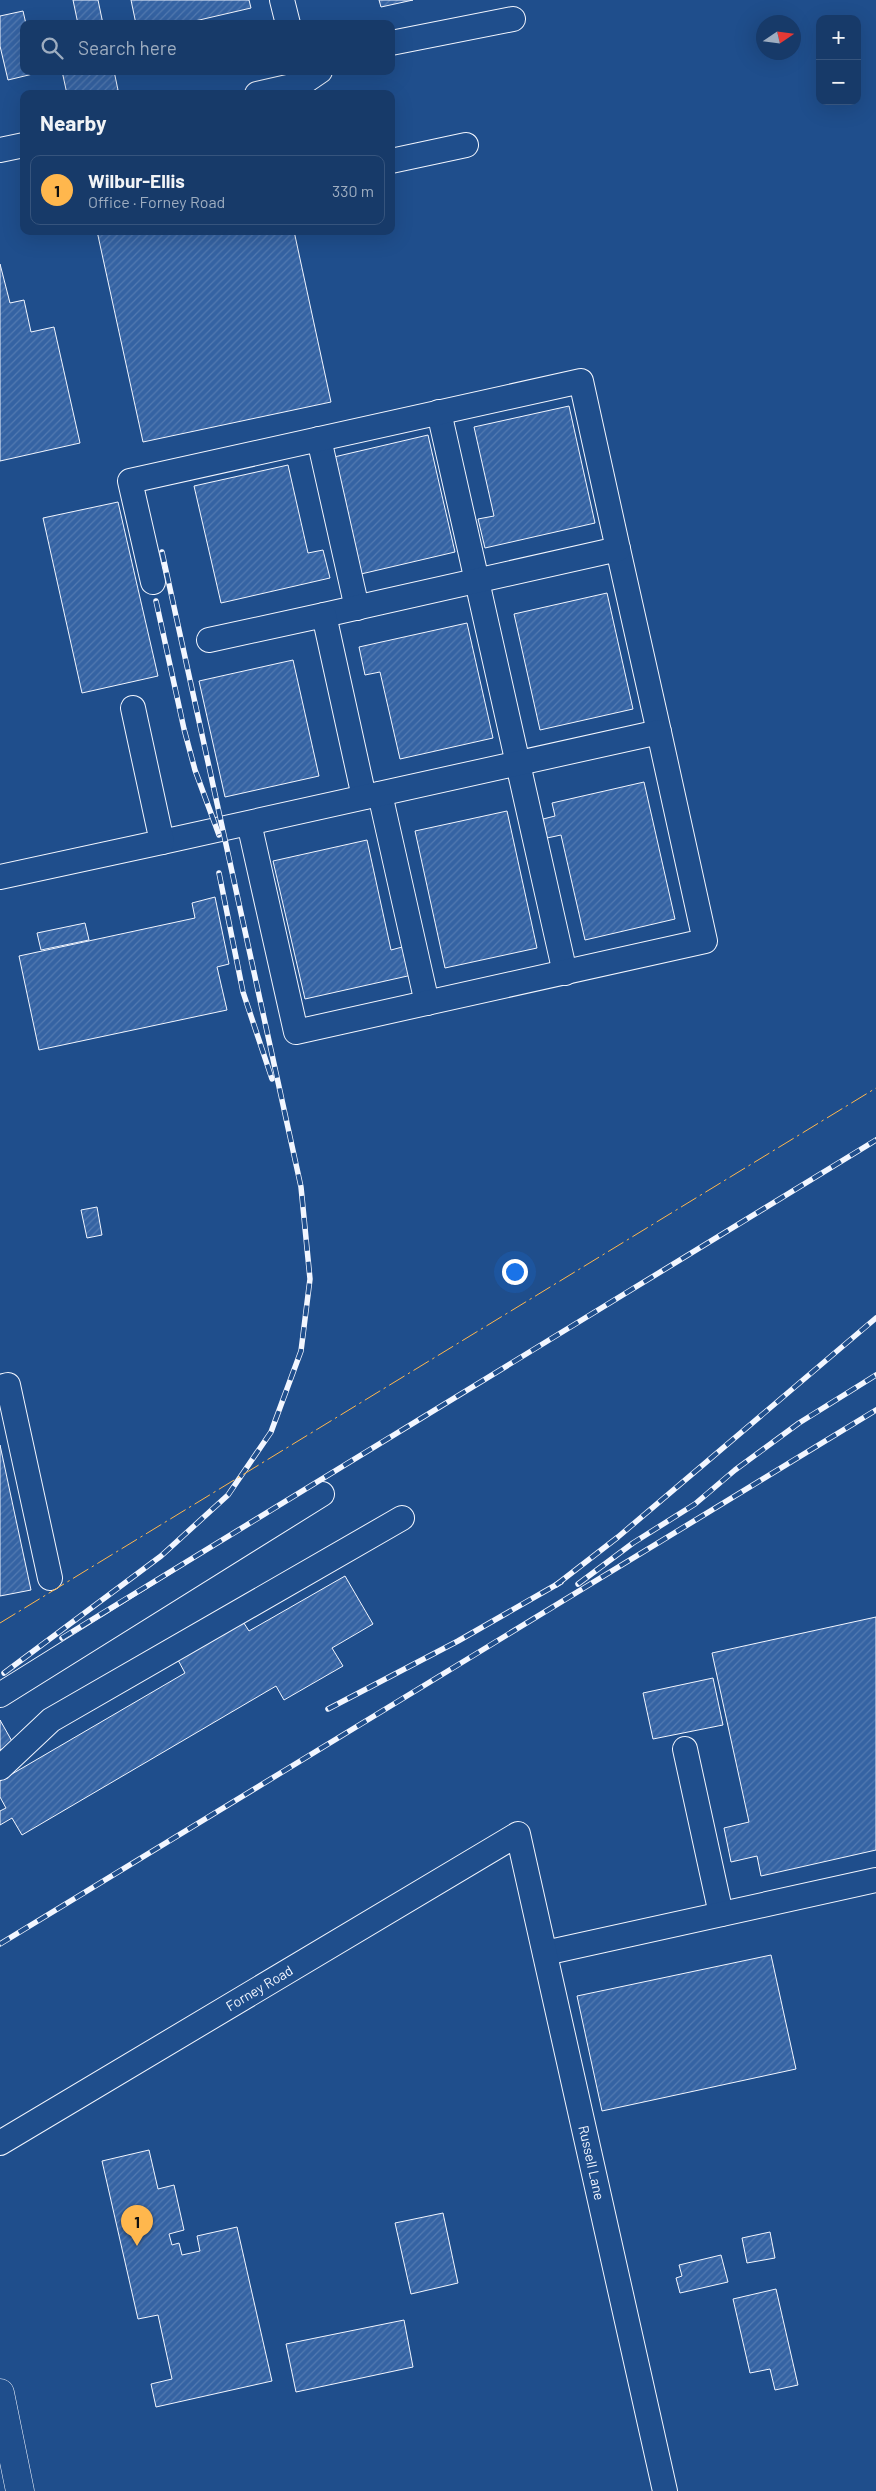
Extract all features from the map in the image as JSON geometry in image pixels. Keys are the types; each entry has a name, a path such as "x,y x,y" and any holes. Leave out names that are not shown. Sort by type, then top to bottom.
{"main road":[{"path":"0,2393 20,2491"}],"street":[{"path":"282,0 287,20"},
{"path":"395,42 513,18"},
{"path":"269,90 307,76"},
{"path":"395,160 466,145"},
{"path":"0,150 20,146"},
{"path":"152,582 130,481 581,381 705,941 296,1032 249,823"},
{"path":"439,412 564,973"},
{"path":"319,439 357,608"},
{"path":"209,640 618,549"},
{"path":"324,615 427,1003"},
{"path":"133,708 162,842"},
{"path":"0,877 659,732"},
{"path":"0,1386 8,1385 50,1578"},
{"path":"0,1695 322,1494"},
{"path":"0,1768 51,1720 402,1518"},
{"path":"685,1749 721,1914"},
{"name":"Russell Lane","path":"518,1834 666,2491"},
{"name":"Forney Road","path":"0,2143 518,1834"},
{"path":"545,1953 876,1880"}],"building":[{"path":"73,0 98,0 102,20 77,20"},
{"path":"131,0 249,0 251,8 199,20 135,20"},
{"path":"379,0 413,0 381,7"},
{"path":"23,11 25,20 20,20 20,75 29,75 8,80 0,46 0,16"},
{"path":"63,75 115,75 118,90 66,90"},
{"path":"98,235 295,235 331,402 143,442"},
{"path":"0,264 10,303 24,300 31,332 54,327 80,443 0,461"},
{"path":"569,406 595,523 485,548 478,519 494,516 474,427"},
{"path":"428,435 455,552 361,574 334,457"},
{"path":"288,465 308,553 323,550 330,578 221,603 194,486"},
{"path":"118,502 158,676 82,693 43,518"},
{"path":"607,593 633,709 540,730 514,614"},
{"path":"467,623 493,738 400,759 380,672 365,675 359,647"},
{"path":"293,660 319,776 225,797 199,681"},
{"path":"644,782 675,919 585,940 561,835 547,838 543,819 555,816 552,803"},
{"path":"507,811 537,948 445,968 415,831"},
{"path":"367,840 391,950 406,946 412,975 305,999 273,861"},
{"path":"215,897 229,964 217,967 227,1010 39,1050 19,956 195,918 192,903"},
{"path":"85,923 89,940 41,950 37,933"},
{"path":"97,1207 102,1235 87,1238 81,1210"},
{"path":"0,1445 31,1590 0,1596"},
{"path":"345,1576 373,1624 332,1648 343,1666 284,1700 276,1686 22,1835 12,1818 0,1825 0,1811 6,1808 0,1797 0,1781 185,1673 178,1660 240,1617 249,1631"},
{"path":"876,1617 876,1850 761,1876 757,1856 731,1862 724,1828 749,1822 712,1653"},
{"path":"713,1678 723,1725 653,1739 643,1693"},
{"path":"0,1720 13,1743 0,1750"},
{"path":"771,1955 796,2069 602,2111 577,1996"},
{"path":"149,2150 158,2189 174,2185 184,2230 169,2234 172,2245 179,2243 182,2255 200,2251 197,2236 237,2227 272,2381 156,2407 151,2384 172,2379 158,2315 138,2319 102,2161"},
{"path":"443,2213 458,2283 411,2294 395,2223"},
{"path":"770,2232 775,2258 747,2263 742,2238"},
{"path":"721,2255 728,2282 680,2293 676,2278 682,2276 679,2265"},
{"path":"776,2289 798,2385 775,2390 770,2369 750,2373 733,2299"},
{"path":"404,2320 413,2367 296,2392 286,2344"}],"railway":[{"path":"4,1673 161,1556 228,1495 271,1432 301,1351 310,1279 301,1187 162,552"},
{"path":"156,601 195,770 219,835"},
{"path":"219,873 243,992 272,1079"},
{"path":"62,1638 876,1140"},
{"path":"556,1585 618,1537 876,1318"},
{"path":"578,1584 633,1543 695,1504 735,1470 799,1423 876,1375"},
{"path":"0,1944 876,1410"},
{"path":"328,1709 458,1641 561,1582"}],"power":[{"path":"0,1623 876,1088"}],"place":[{"name":"Wilbur-Ellis","path":"137,2246"}]}
